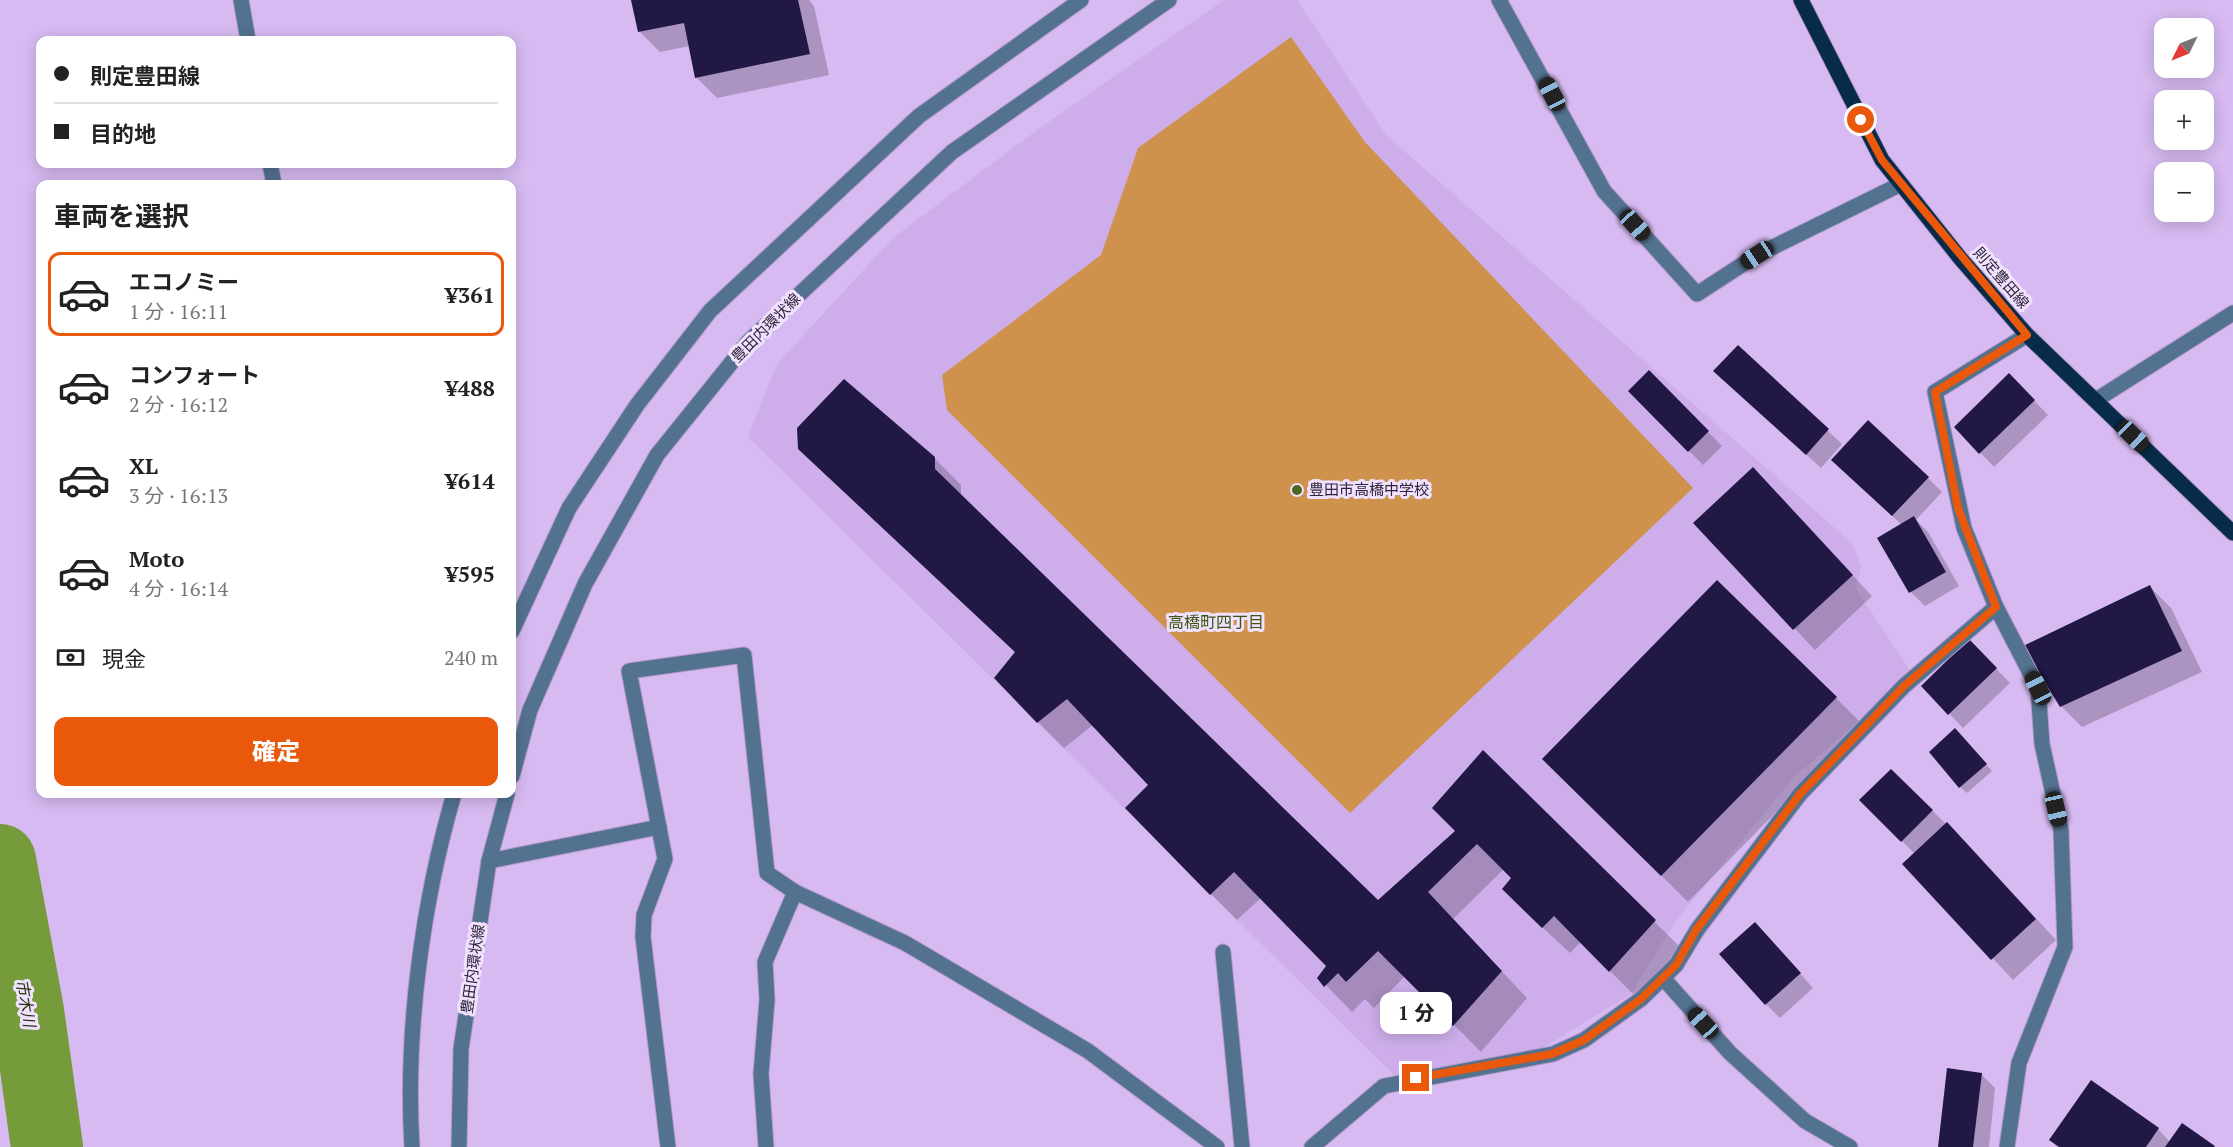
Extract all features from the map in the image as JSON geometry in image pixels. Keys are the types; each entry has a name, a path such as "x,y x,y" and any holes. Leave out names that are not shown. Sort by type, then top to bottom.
{"main road":[{"name":"則定豊田線","path":"1801,0 1882,160 1901,184 2027,335 2233,533"}],"street":[{"path":"241,0 247,36"},
{"path":"516,622 569,508 637,405 710,311 919,116 1081,0"},
{"name":"豊田内環状線","path":"516,761 530,710 585,584 657,455 748,342 952,152 1169,0"},
{"path":"1499,0 1604,191 1697,294 1757,255 1901,184"},
{"path":"2096,400 2233,313"},
{"path":"2007,1147 2019,1063 2065,947 2061,830 2042,744 2038,688 1996,607 1958,508 1935,392 2027,335"},
{"path":"1312,1147 1384,1086 1394,1082 1552,1054 1584,1040 1641,999 1676,965 1696,930 1800,794 1904,686 1996,607"},
{"path":"668,1147 643,937 644,915 665,859 629,672 744,655 767,873 795,892 905,943 1088,1051 1217,1147"},
{"path":"412,1147 414,1024 425,922 453,798"},
{"name":"豊田内環状線","path":"459,1147 461,1049 489,861 506,798"},
{"path":"489,861 659,827"},
{"path":"766,1147 761,1074 767,1000 765,962 795,892"},
{"path":"1223,952 1242,1147"},
{"path":"1663,978 1730,1053 1805,1121 1850,1147"}],"shaded area":[{"name":"豊田市高橋中学校","path":"1224,0 1297,0 1386,135 1853,544 1861,566 1856,589 1913,675 1794,777 1675,922 1631,994 1522,1061 1399,1080 748,437 777,364 893,238 1037,130"},
{"path":"1291,37 1365,142 1693,488 1350,813 947,410 942,375 1101,255 1138,148"}],"building":[{"path":"631,0 798,0 810,54 695,78 684,23 638,32"},
{"path":"1738,345 1829,429 1806,455 1713,371"},
{"path":"1649,370 1709,431 1688,452 1628,391"},
{"path":"2009,373 2035,400 1979,454 1954,427"},
{"path":"844,379 935,457 935,469 1378,900 1455,831 1432,808 1483,750 1656,920 1609,972 1554,916 1542,928 1502,889 1511,878 1477,844 1428,892 1502,971 1453,1026 1378,951 1346,982 1338,973 1324,987 1317,978 1326,966 1234,872 1210,895 1125,808 1148,785 1067,699 1037,723 994,678 1015,652 798,449 797,428"},
{"path":"1868,420 1929,477 1892,516 1831,460"},
{"path":"1753,467 1853,575 1793,630 1693,523"},
{"path":"1914,516 1946,572 1909,593 1877,538"},
{"path":"1717,580 1837,697 1661,876 1542,759"},
{"path":"2150,585 2182,651 2060,707 2023,646"},
{"path":"1969,639 1997,668 1948,715 1921,686"},
{"path":"1955,728 1987,764 1959,788 1929,752"},
{"path":"1891,769 1933,810 1901,842 1859,800"},
{"path":"1947,822 2036,919 1991,960 1902,864"},
{"path":"1755,922 1801,973 1765,1005 1719,954"},
{"path":"1947,1068 1982,1073 1973,1147 1938,1147"},
{"path":"2091,1080 2159,1128 2146,1147 2059,1147 2049,1140"},
{"path":"2182,1123 2215,1146 2165,1147"}],"waterway":[{"name":"市木川","path":"0,860 28,1011 47,1147"}],"place":[{"name":"豊田市高橋中学校","path":"1297,490"}],"district":[{"name":"高橋町四丁目","path":"1216,622"}],"route":[{"path":"1416,1078 1552,1054 1584,1040 1641,999 1676,965 1696,930 1800,794 1904,686 1996,607 1958,508 1935,392 2027,335 1960,258 1882,160 1861,120"}]}
